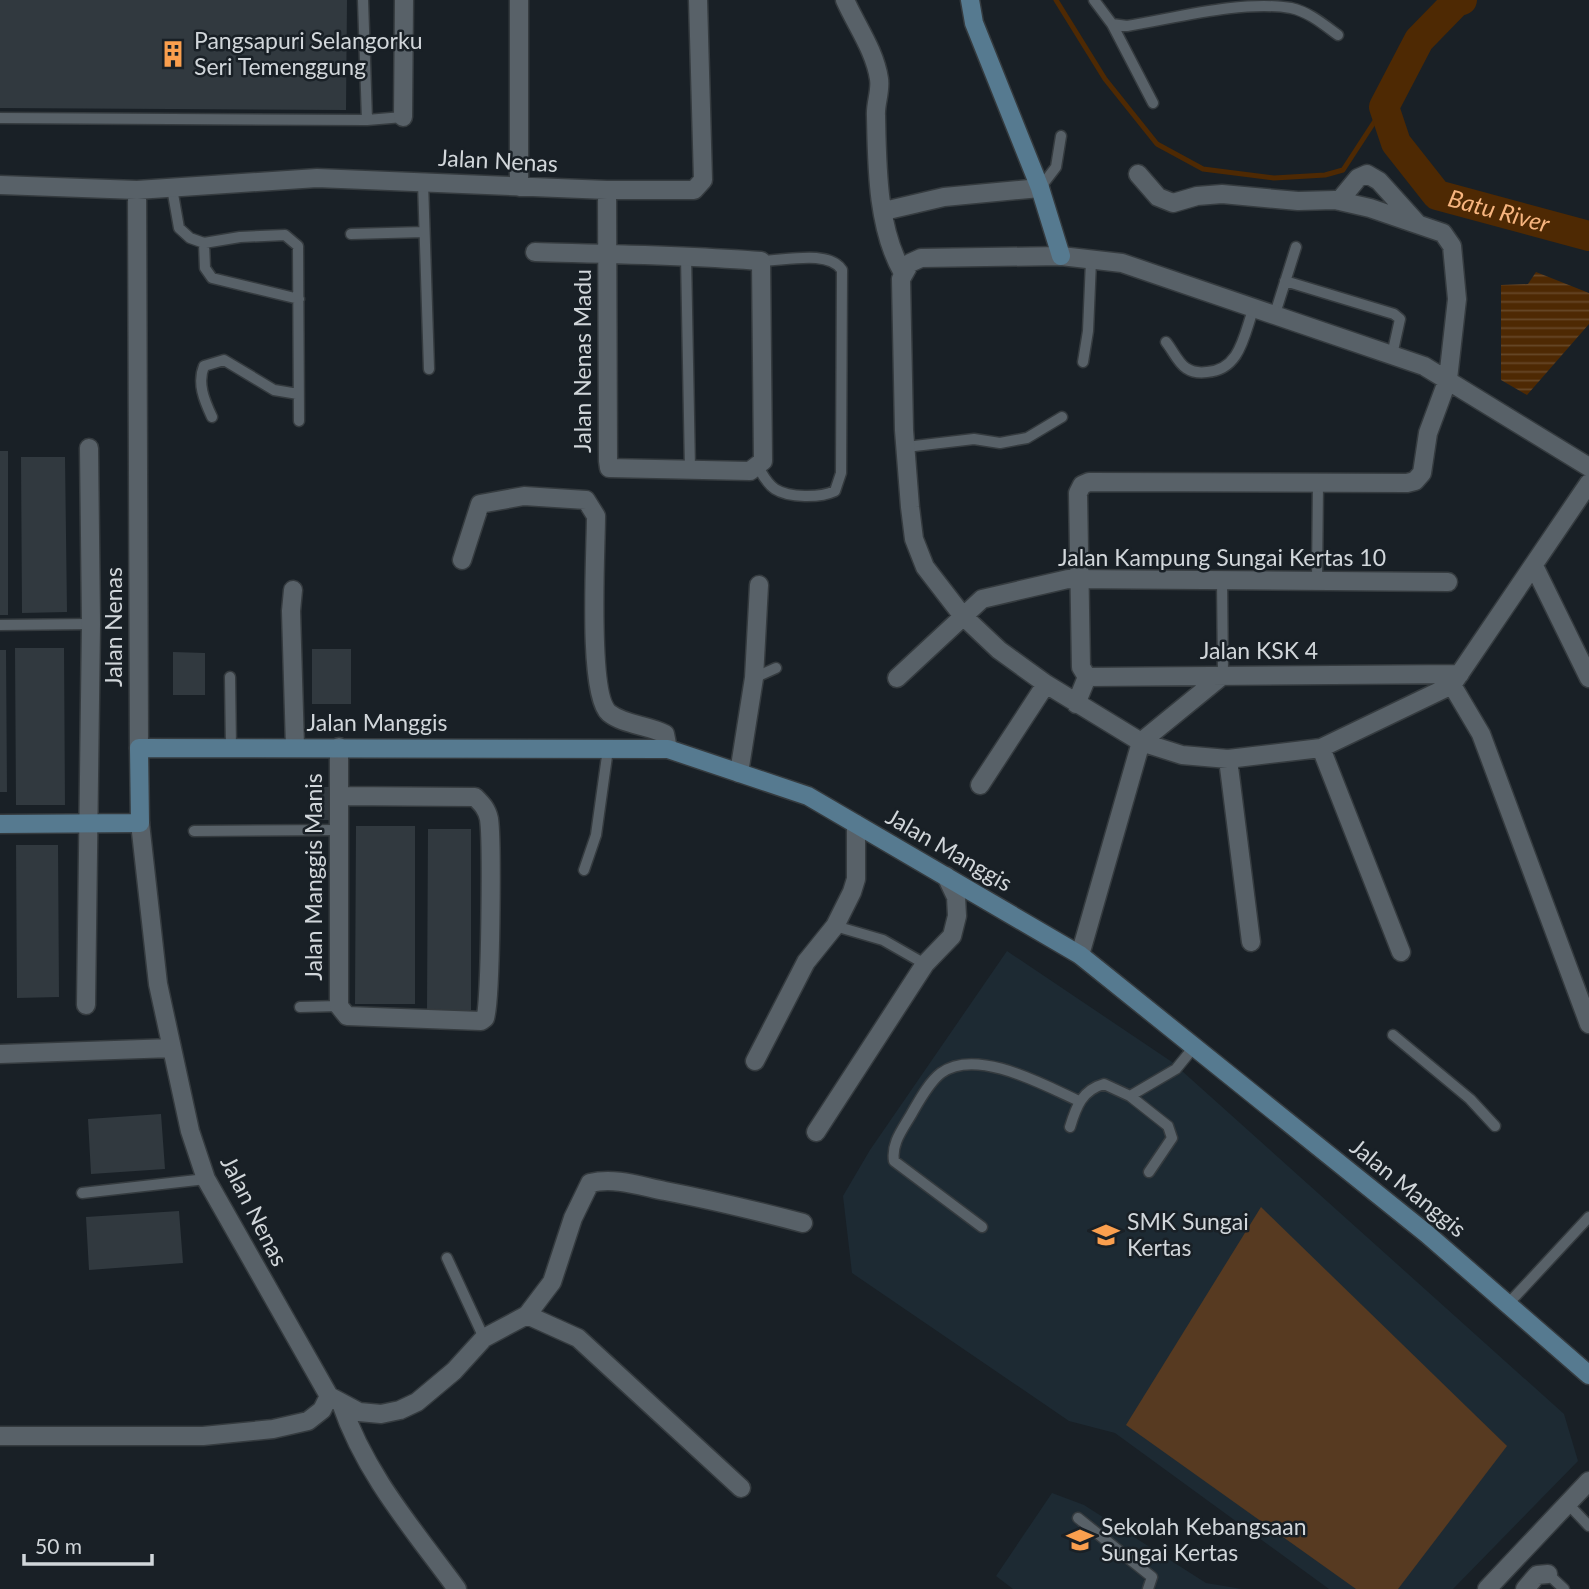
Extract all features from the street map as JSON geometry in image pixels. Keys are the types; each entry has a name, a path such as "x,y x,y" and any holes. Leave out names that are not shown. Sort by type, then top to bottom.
{"street":[{"path":"403,117 404,0"},
{"path":"519,0 519,187"},
{"name":"Jalan Nenas","path":"457,1589 395,1507 366,1463 335,1399 206,1179 190,1131 158,984 140,823 137,190 317,178 607,190 694,190 703,180 698,0"},
{"path":"845,0 876,65 880,81 876,112 884,211 889,243 903,272"},
{"path":"970,0 984,51 1005,95 1040,188 1061,256"},
{"path":"1076,704 1087,677 1081,667 1078,493 1082,485 1089,482 1415,481 1422,473 1428,433 1448,379 1457,299 1452,246 1443,233 1339,201 1298,201 1222,194 1197,196 1173,203 1158,197 1138,174"},
{"path":"1339,201 1358,178 1367,174 1379,181 1418,224"},
{"path":"0,185 137,190"},
{"path":"884,211 944,197 1040,188"},
{"name":"Jalan Nenas Madu","path":"607,190 609,468 750,471 758,467"},
{"path":"535,252 761,261 763,461 758,467"},
{"path":"1589,467 1424,366 1253,310 1122,263 1061,256 921,258 910,263 901,279 905,447 914,539 925,567 962,615 999,650 1076,704 1141,742 1181,755 1228,759 1321,748 1456,679 1589,483"},
{"path":"86,1005 91,624 89,448"},
{"path":"462,560 480,503 524,496 586,500 596,516 595,672 601,701 610,713 651,726 665,734 668,749"},
{"path":"1534,566 1589,678"},
{"name":"Jalan Kampung Sungai Kertas 10","path":"897,678 982,599 1080,579 1448,582"},
{"path":"739,773 754,678 759,585"},
{"path":"293,590 291,611 295,747"},
{"path":"1080,955 1141,742 1223,675"},
{"name":"Jalan KSK 4","path":"1087,677 1223,675 1456,679"},
{"path":"1456,679 1481,734 1589,1024"},
{"path":"979,785 1046,684"},
{"name":"Jalan Manggis Manis","path":"339,747 339,1006"},
{"name":"Jalan Manggis","path":"139,748 668,749 808,796 1080,955 1427,1234 1589,1375"},
{"path":"1321,748 1401,952"},
{"path":"1228,759 1251,943"},
{"path":"339,796 475,797 484,805 489,818 490,849 485,1018 481,1021 347,1016 339,1006"},
{"path":"0,824 140,823"},
{"path":"755,1060 806,962 835,926 856,879 856,824"},
{"path":"816,1132 925,964 952,936 957,916 956,897 946,876"},
{"path":"0,1054 172,1048"},
{"path":"0,1436 203,1436 273,1429 307,1420 335,1399 359,1412 400,1410 416,1402 454,1371 484,1338 527,1315 552,1282 573,1218 590,1183 604,1180 629,1183 733,1204 803,1223"},
{"path":"527,1315 578,1338 741,1488"},
{"path":"1487,1589 1589,1481"},
{"path":"1525,1589 1536,1575 1548,1574"}],"lane":[{"path":"363,0 367,120"},
{"path":"1094,0 1112,23 1153,103"},
{"path":"1112,23 1127,26 1256,5 1292,8 1317,18 1338,35"},
{"path":"0,118 367,120 403,117"},
{"path":"1040,188 1056,167 1061,136"},
{"path":"422,182 429,369"},
{"path":"172,188 179,228 190,238 204,243 240,237 285,235 298,246 299,421"},
{"path":"351,234 424,232"},
{"path":"204,243 205,268 212,278 299,299"},
{"path":"1274,317 1296,247"},
{"path":"686,257 690,470"},
{"path":"758,467 769,484 788,494 827,495 835,491 841,473 842,270 839,264 826,260 761,261"},
{"path":"1083,362 1088,331 1091,261"},
{"path":"1285,281 1394,314 1400,319 1400,327 1392,355"},
{"path":"1166,342 1184,368 1198,373 1214,372 1231,362 1238,354 1253,310"},
{"path":"212,417 203,399 200,376 204,366 224,360 275,390 298,394"},
{"path":"905,447 974,439 1000,443 1014,441 1027,438 1062,417"},
{"path":"1317,581 1318,483"},
{"path":"1222,580 1223,675"},
{"path":"0,625 91,624"},
{"path":"754,678 776,668"},
{"path":"230,677 231,748"},
{"path":"584,870 596,835 608,749"},
{"path":"194,831 339,830"},
{"path":"835,926 883,940 925,964"},
{"path":"300,1007 339,1006"},
{"path":"1393,1035 1471,1099 1495,1126"},
{"path":"1130,1096 1176,1069 1194,1047"},
{"path":"982,1227 894,1161 892,1148 940,1073 963,1064 977,1064 1026,1077 1079,1101"},
{"path":"1070,1127 1079,1101 1092,1089 1104,1084 1130,1096 1168,1126 1171,1133 1172,1138 1149,1172"},
{"path":"82,1193 206,1179"},
{"path":"1508,1304 1589,1217"},
{"path":"447,1258 484,1338"},
{"path":"1568,1504 1589,1526"},
{"path":"1078,1518 1152,1577 1148,1589"},
{"path":"1548,1574 1564,1589"}],"shaded area":[{"path":"1536,272 1589,293 1589,324 1527,395 1501,380 1501,285 1528,284"},
{"name":"SMK Sungai Kertas","path":"1007,951 1172,1062 1564,1414 1578,1461 1453,1589 1329,1589 1115,1433 1069,1421 852,1273 843,1196 870,1150"},
{"path":"1261,1207 1507,1446 1398,1589 1356,1589 1126,1425"},
{"name":"Sekolah Kebangsaan Sungai Kertas","path":"1052,1493 1084,1505 1206,1583 1242,1589 1013,1589 996,1576"}],"building":[{"name":"Pangsapuri Selangorku Seri Temenggung","path":"0,0 347,0 346,110 0,108"},
{"path":"0,451 8,451 8,615 0,615"},
{"path":"21,457 65,457 67,612 22,613"},
{"path":"15,648 64,648 65,805 16,805"},
{"path":"312,649 351,649 351,704 312,704"},
{"path":"0,650 6,650 7,792 0,792"},
{"path":"173,652 205,653 205,695 173,695"},
{"path":"312,787 333,787 333,820 312,820"},
{"path":"356,826 415,826 415,1004 355,1004"},
{"path":"428,829 471,829 471,1010 427,1010"},
{"path":"16,845 58,845 59,997 17,998"},
{"path":"161,1114 165,1169 91,1174 88,1119"},
{"path":"179,1211 183,1263 89,1270 86,1217"}],"waterway":[{"path":"1056,0 1105,79 1157,144 1203,169 1274,178 1325,175 1343,170 1384,107"},
{"name":"Batu River","path":"1462,0 1456,2 1419,40 1384,107 1396,143 1437,195 1589,236"}],"place":[{"name":"Pangsapuri Selangorku Seri Temenggung","path":"173,54"},
{"name":"SMK Sungai Kertas","path":"1106,1235"},
{"name":"Sekolah Kebangsaan Sungai Kertas","path":"1080,1540"}]}
